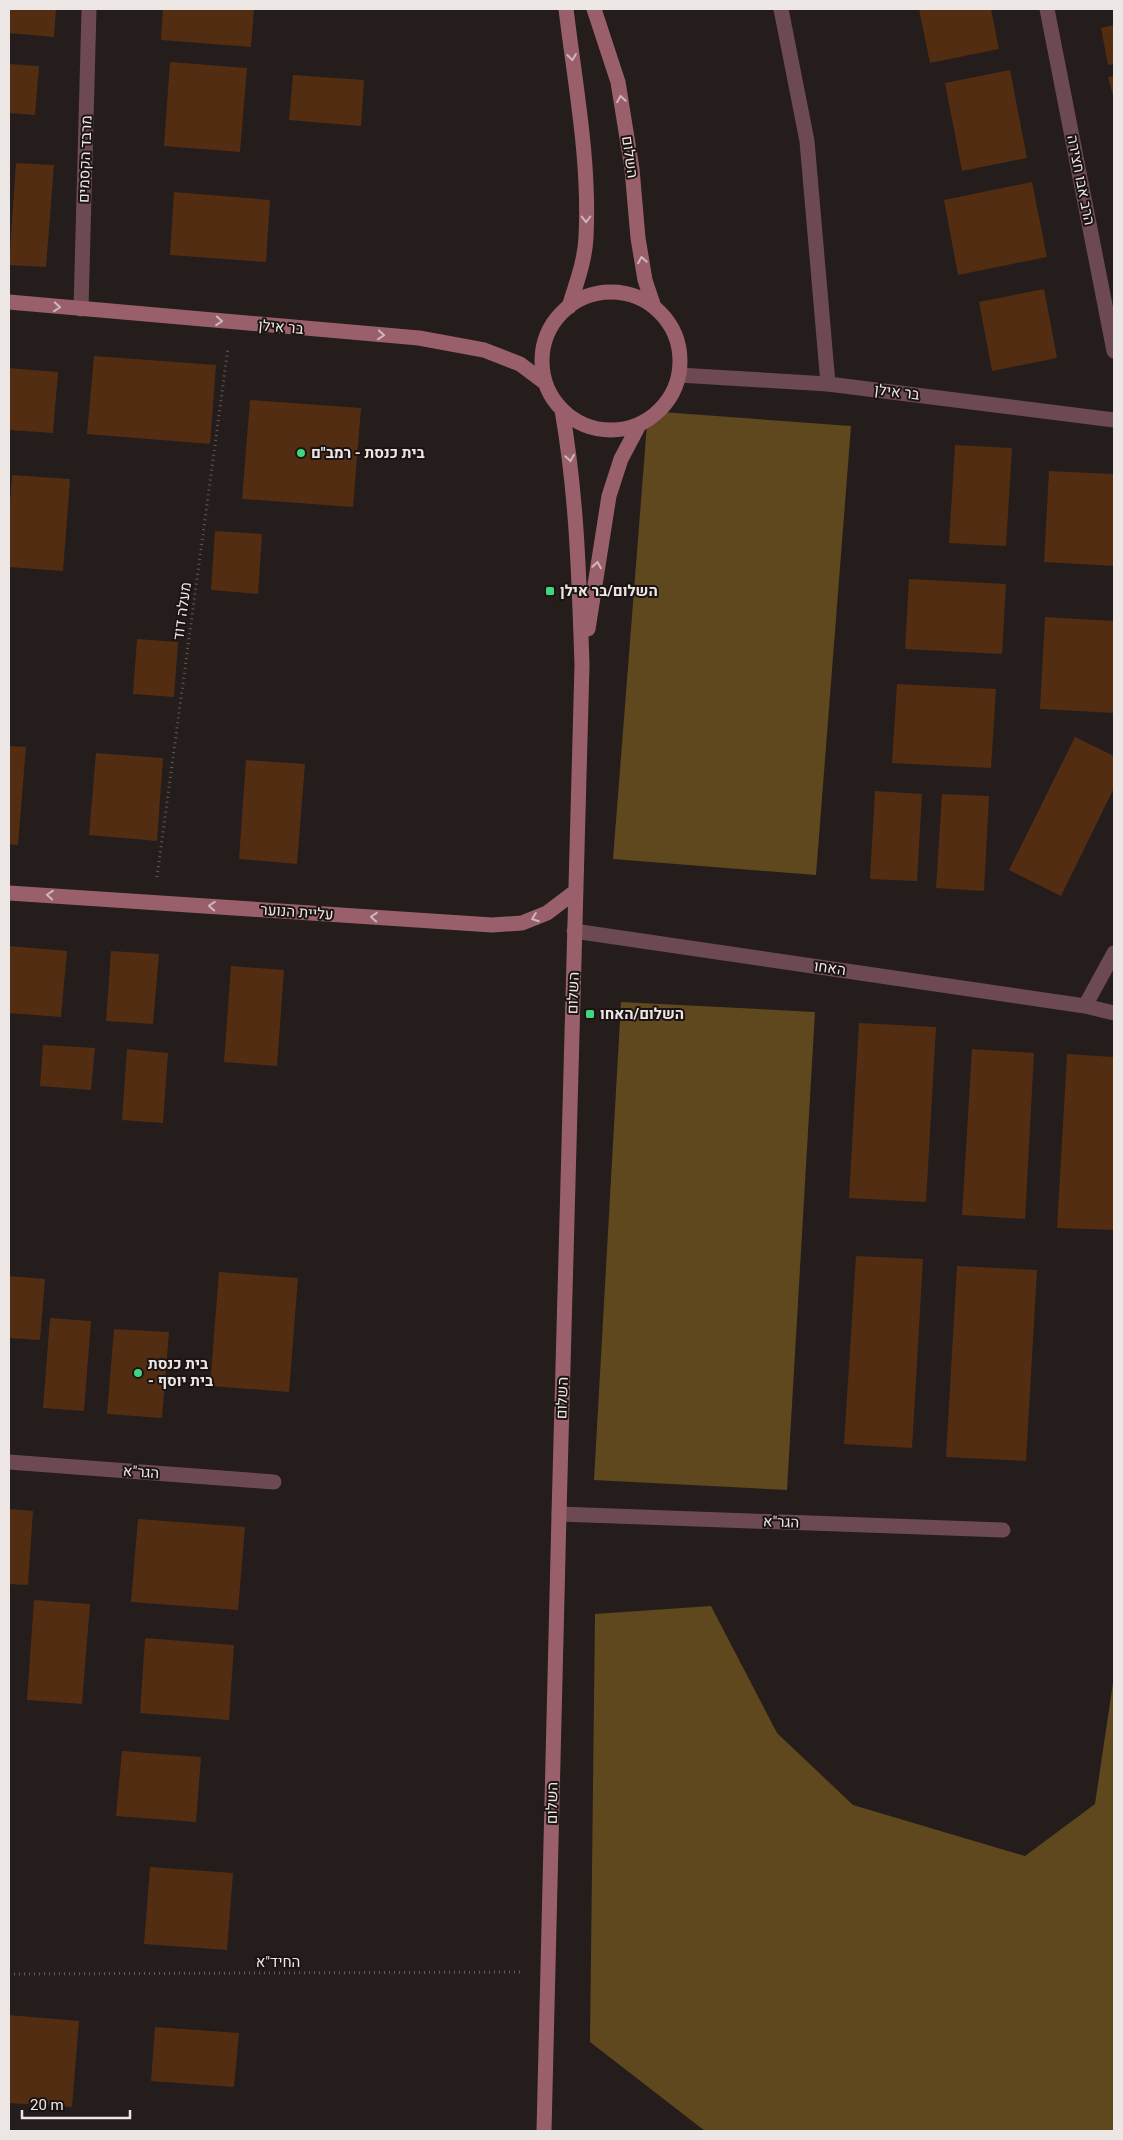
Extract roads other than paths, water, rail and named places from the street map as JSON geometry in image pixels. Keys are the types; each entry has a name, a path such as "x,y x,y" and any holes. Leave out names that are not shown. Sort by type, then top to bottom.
{"street":[{"name":"מרבד הקסמים","path":"81,309 89,9"},
{"path":"566,9 586,170 586,238 579,275 568,307"},
{"name":"השלום","path":"594,9 618,82 632,169 638,238 645,280 654,307"},
{"path":"781,9 807,141 828,384"},
{"name":"הרב אבו חצירה","path":"1047,9 1114,351"},
{"path":"600,292 622,292 643,299 654,307 661,312 674,331 680,352 679,375 671,395 658,413 639,425 617,431 594,429 572,420 555,403 544,382 541,358 546,335 559,314 578,300 600,292"},
{"name":"בר אילן","path":"9,302 419,338 484,350 520,364 544,382"},
{"name":"בר אילן","path":"679,375 828,384 1114,420"},
{"name":"השלום","path":"544,2131 582,665 577,530 571,462 562,410"},
{"name":"השלום","path":"582,665 609,496 621,459 639,425"},
{"name":"עליית הנוער","path":"9,893 492,926 522,923 547,914 576,891"},
{"name":"האחו","path":"574,931 1085,1006 1114,1013"},
{"path":"1085,1006 1114,953"},
{"name":"הגר\"א","path":"9,1462 274,1482"},
{"name":"הגר\"א","path":"559,1514 1003,1530"}],"place":[{"name":"בית כנסת - רמב\"ם","path":"301,453"},
{"name":"השלום/בר אילן","path":"550,591"},
{"name":"השלום/האחו","path":"590,1014"},
{"name":"בית כנסת - בית יוסף","path":"138,1373"}]}
